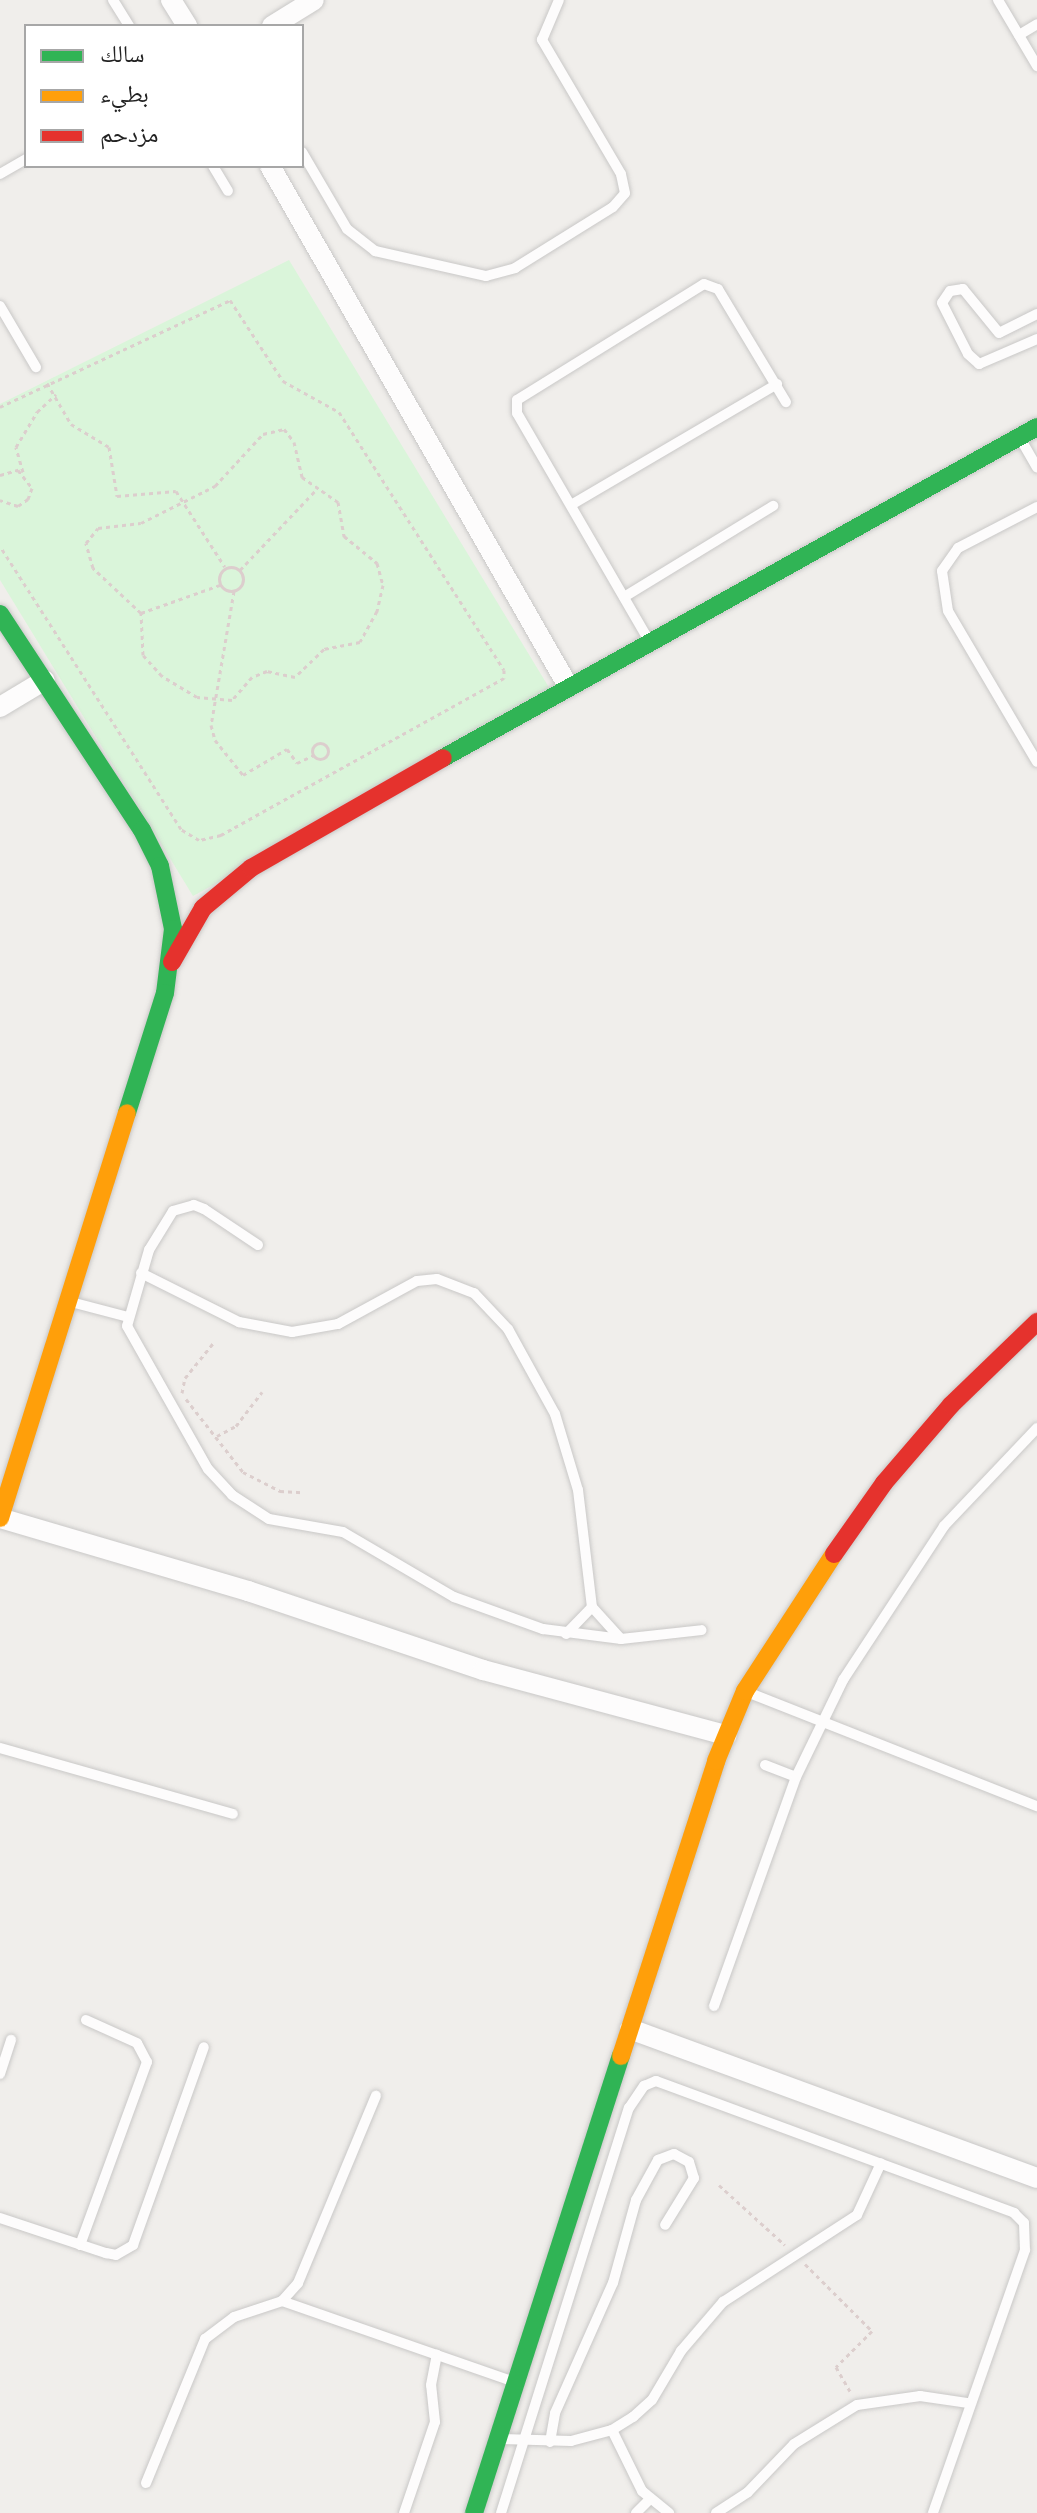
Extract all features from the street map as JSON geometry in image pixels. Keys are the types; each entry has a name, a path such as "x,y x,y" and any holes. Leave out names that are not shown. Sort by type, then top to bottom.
{"street":[{"path":"171,0 186,24"},
{"path":"275,24 314,0"},
{"path":"271,168 568,686"},
{"path":"726,1735 483,1670 233,1587 0,1518 172,962 194,920 225,886 649,640 1037,427"},
{"path":"0,614 45,680 160,866 172,918 172,962"},
{"path":"0,707 45,680"},
{"path":"474,2513 496,2437 726,1735 745,1691 784,1625 884,1483 951,1405 1037,1322"},
{"path":"630,2029 1037,2178"}],"lane":[{"path":"113,0 128,24"},
{"path":"304,155 347,229 375,251 486,276 515,268 613,207 625,193 621,174 542,40 559,0"},
{"path":"998,0 1037,66"},
{"path":"1019,35 1037,24"},
{"path":"0,174 24,160"},
{"path":"214,168 228,191"},
{"path":"649,640 517,413 517,400 694,287 718,289 786,402"},
{"path":"1037,314 999,333 963,289 950,291 942,303 968,354 979,364 1037,339"},
{"path":"0,306 36,367"},
{"path":"571,505 777,384"},
{"path":"1019,437 1037,467"},
{"path":"624,597 773,506"},
{"path":"1037,507 958,548 942,571 948,611 1037,762"},
{"path":"258,1245 204,1209 183,1206 159,1229 128,1317 136,1349 208,1469 250,1509 269,1519 343,1532 454,1597 566,1634 621,1639 702,1630"},
{"path":"141,1273 239,1322 292,1332 338,1324 417,1281 437,1279 474,1293 508,1329 555,1414 583,1516 592,1607 621,1639"},
{"path":"65,1300 128,1317"},
{"path":"714,2006 796,1777 819,1725 895,1595 944,1526 1037,1428"},
{"path":"566,1634 592,1607"},
{"path":"745,1691 819,1725 1037,1806"},
{"path":"0,1748 233,1814"},
{"path":"765,1765 796,1777"},
{"path":"80,2245 147,2062 137,2043 86,2020"},
{"path":"0,2074 11,2040"},
{"path":"0,2218 116,2255 133,2245 204,2047"},
{"path":"501,2513 629,2108 644,2086 670,2082 1014,2213 1024,2223 1025,2250 968,2403 933,2513"},
{"path":"146,2483 205,2339 234,2317 282,2301 298,2283 376,2096"},
{"path":"550,2442 555,2413 613,2283 636,2200 658,2160 674,2154 689,2162 694,2178 665,2225"},
{"path":"496,2437 523,2442 550,2442 612,2430 652,2400 681,2351 723,2302 857,2215 881,2163"},
{"path":"282,2301 514,2382"},
{"path":"404,2513 435,2422 431,2385 437,2355"},
{"path":"716,2513 748,2492 794,2444 857,2405 920,2396 968,2403"},
{"path":"612,2430 649,2500 669,2513"},
{"path":"636,2513 649,2500"}],"path":[{"path":"0,407 218,301 238,304 283,381 339,412 504,670 504,678 221,835 199,840 181,829 0,546"},
{"path":"36,367 56,394 71,424 109,447 117,496 136,498 166,490 185,500 225,567 240,570"},
{"path":"0,500 12,506 28,499 32,488 23,472 16,447 37,412 56,394"},
{"path":"277,428 291,435 296,469 318,488 338,502 344,536 377,563 383,585 369,633 354,647 324,649 295,677 267,671 252,677 239,697 217,702 197,697 155,671 143,655 141,613 93,568 86,543 98,528 141,523 215,486 263,434 277,428"},
{"path":"0,475 12,469 23,472"},
{"path":"240,570 318,488"},
{"path":"220,585 218,575 225,567"},
{"path":"240,570 242,585 234,591 212,732 240,773 247,774 287,749 299,763 314,755"},
{"path":"141,613 220,585 234,591"},
{"path":"214,1342 181,1390 243,1472 261,1484 302,1492"},
{"path":"217,1436 236,1426 262,1392"},
{"path":"719,2185 796,2254 872,2331 836,2367 857,2405"}],"green space":[{"path":"289,260 556,699 193,896 0,580 0,404"}],"traffic: fast":[{"path":"443,758 1037,427"},
{"path":"0,614 142,830 160,866 173,929 165,993 127,1113"},
{"path":"474,2513 621,2056"}],"traffic: slow":[{"path":"0,1518 127,1113"},
{"path":"621,2056 716,1761 745,1691 834,1554"}],"traffic: jam":[{"path":"172,962 203,908 251,868 443,758"},
{"path":"834,1554 884,1483 951,1405 1037,1322"}]}
